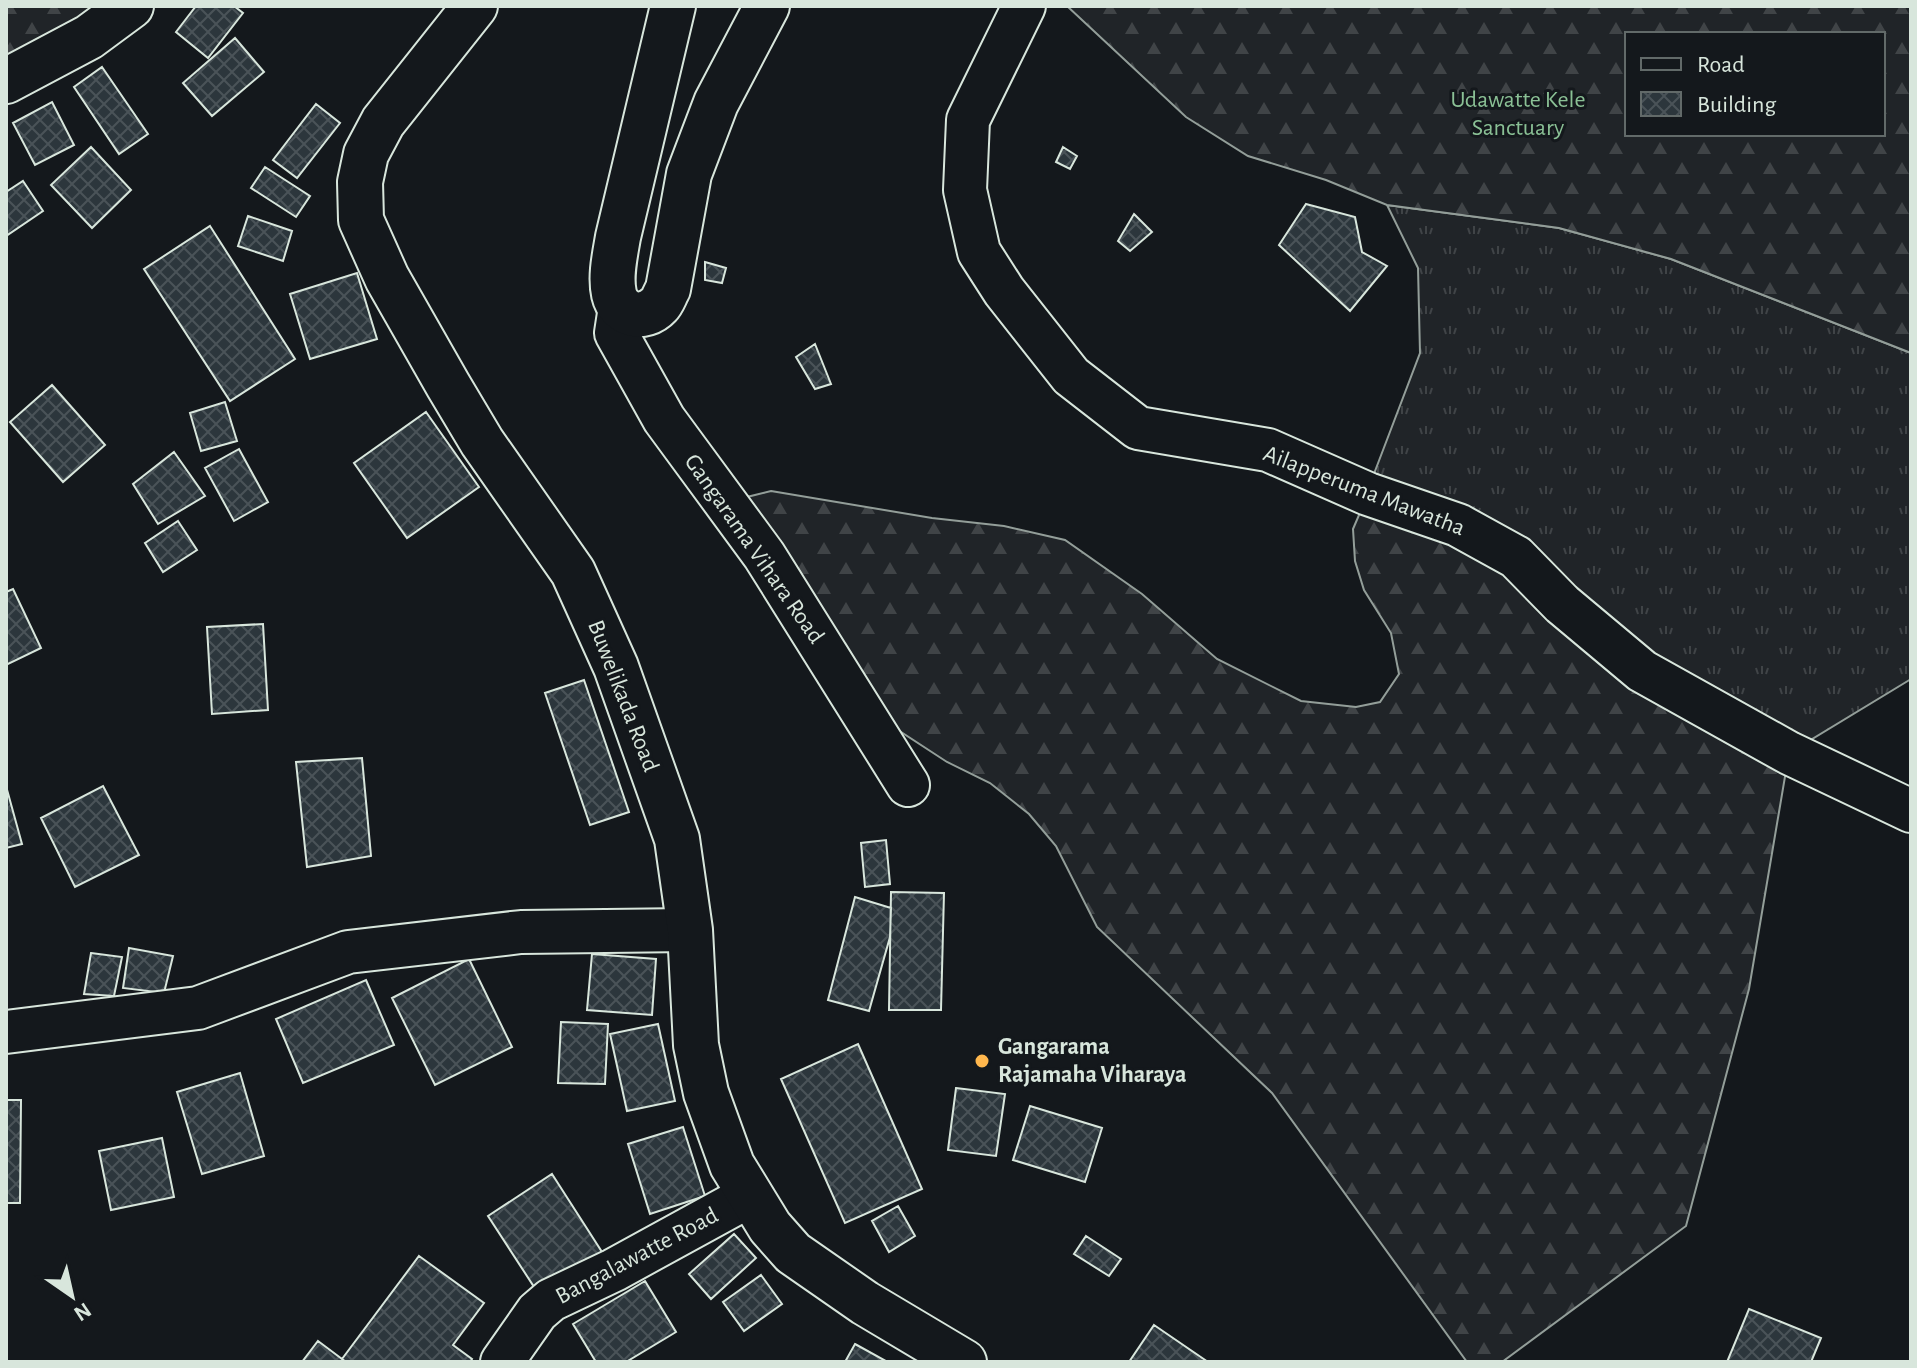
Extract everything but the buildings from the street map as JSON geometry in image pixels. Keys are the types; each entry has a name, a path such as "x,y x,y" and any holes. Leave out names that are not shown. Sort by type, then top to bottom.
{"main road":[{"path":"6,81 89,37 131,6"},
{"name":"Buwelikada Road","path":"475,6 383,122 366,154 360,182 361,220 387,278 482,442 573,572 616,667 677,839 690,930 696,1045 706,1093 732,1165 770,1227 793,1253 865,1303 964,1362"},
{"path":"673,6 618,237 613,281 620,307 639,315 650,312 660,304 668,289 689,174 716,103 767,6"}],"street":[{"name":"Ailapperuma Mawatha","path":"1024,6 968,120 965,190 979,252 1004,291 1071,376 1138,428 1268,450 1368,494 1458,525 1516,557 1562,604 1642,671 1789,753 1911,811"},
{"name":"Gangarama Vihara Road","path":"620,307 616,333 664,419 764,555 908,785"},
{"path":"6,1032 198,1008 348,952 521,932 690,930"},
{"name":"Bangalawatte Road","path":"502,1362 537,1312 551,1300 684,1233 749,1196"}],"green space":[{"path":"6,6 105,6 6,65"},
{"name":"Udawatte Kele Sanctuary","path":"1067,6 1911,6 1911,353 1671,259 1559,228 1387,205 1326,180 1248,156 1186,117"},
{"path":"1387,205 1559,228 1671,259 1911,353 1911,679 1789,753 1372,479 1420,353 1418,268"},
{"path":"771,491 932,518 1004,526 1065,540 1142,594 1217,659 1301,701 1356,707 1380,702 1399,674 1391,633 1364,590 1355,561 1353,529 1368,494 1458,525 1789,753 1749,989 1686,1226 1502,1362 1467,1362 1272,1093 1097,927 1056,846 1029,814 990,783 947,762 895,728 747,497"}],"place":[{"name":"Gangarama Rajamaha Viharaya","path":"982,1061"}]}
